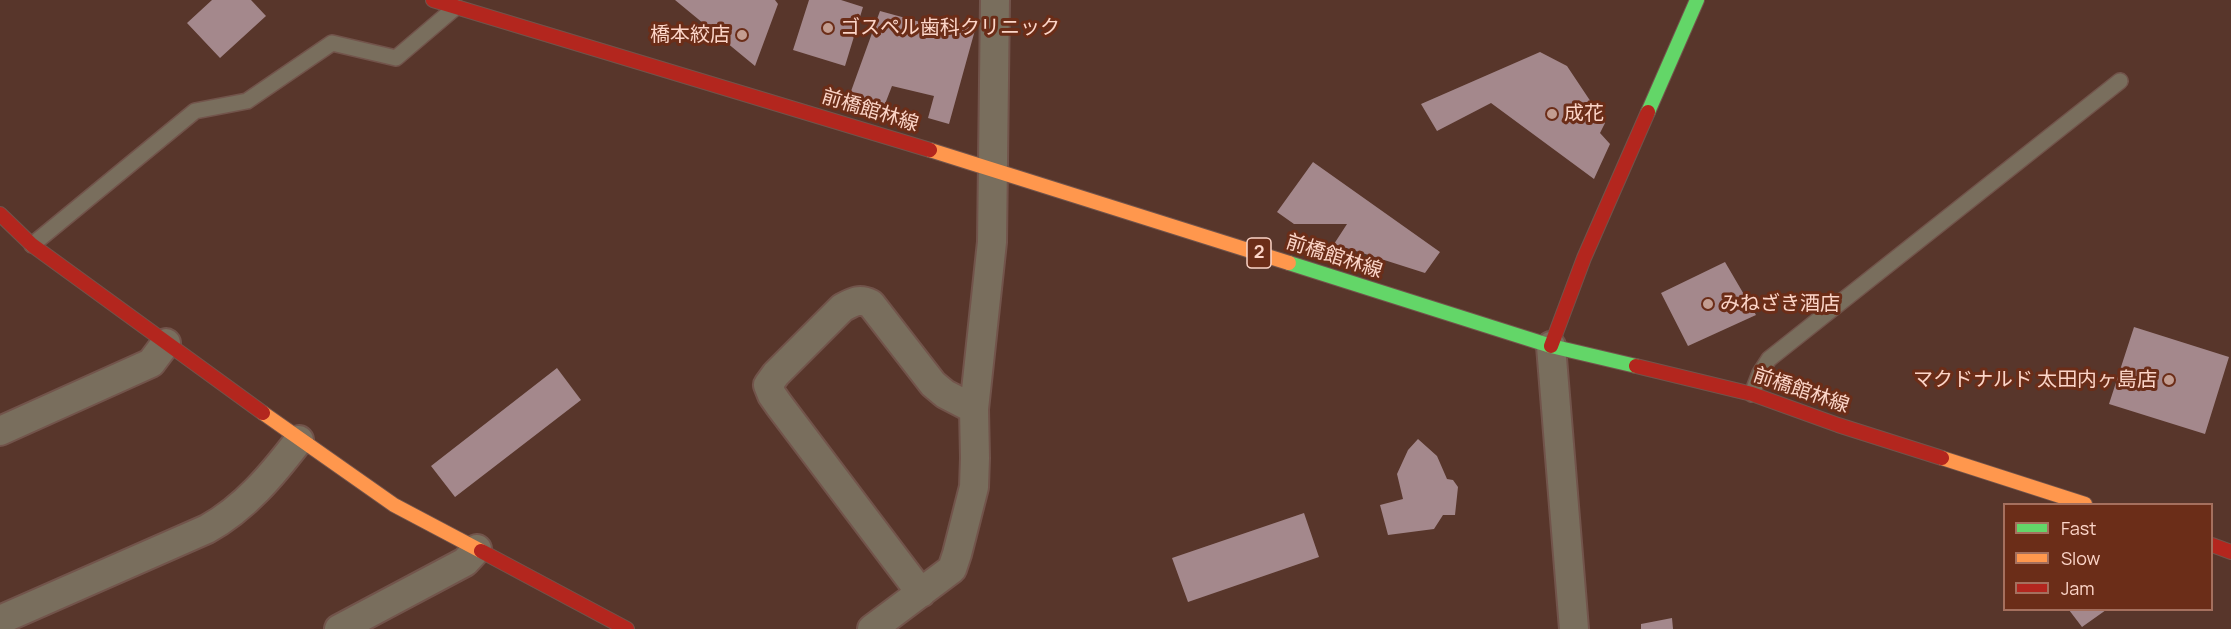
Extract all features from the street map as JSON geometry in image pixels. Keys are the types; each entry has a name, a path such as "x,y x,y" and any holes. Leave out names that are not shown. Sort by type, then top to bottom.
{"main road":[{"name":"前橋館林線","path":"433,0 993,169 1551,346 1752,394 1838,425 2082,503"},
{"path":"1551,346 1584,258 1697,0"},
{"path":"0,213 32,244 166,343 299,440 394,504 627,629"},
{"path":"2213,546 2231,552"}],"street":[{"path":"872,629 952,569 974,487 974,409 992,242 995,0"},
{"path":"921,593 779,405 768,385 776,374 842,308 854,301 863,300 871,304 933,384 945,394 974,409"},
{"path":"0,432 151,363 166,343"},
{"path":"1551,346 1574,629"},
{"path":"0,620 207,529 227,518 271,476 299,440"},
{"path":"339,629 465,562 477,549"}],"lane":[{"path":"472,12 487,0"},
{"path":"32,244 195,111 247,100 333,43 396,58 456,7"},
{"path":"1752,394 1760,373 1769,359 2120,81"}],"building":[{"path":"212,0 251,0 266,16 220,58 187,23"},
{"name":"橋本絞店","path":"675,0 775,0 778,4 755,66"},
{"name":"ゴスペル歯科クリニック","path":"809,0 841,0 863,7 845,66 793,50"},
{"path":"880,11 942,28 949,19 975,30 949,124 928,118 934,96 892,86 885,104 850,94"},
{"name":"成花","path":"1540,52 1567,66 1605,123 1600,133 1610,144 1594,179 1491,103 1437,131 1421,104"},
{"path":"1313,162 1440,252 1425,273 1334,244 1347,224 1294,224 1277,212"},
{"name":"みねざき酒店","path":"1725,262 1756,315 1688,346 1661,293"},
{"name":"マクドナルド 太田内ヶ島店","path":"2134,327 2229,357 2205,434 2109,404"},
{"path":"557,368 581,400 455,497 431,466"},
{"path":"1418,439 1437,456 1447,479 1453,480 1458,487 1455,515 1443,515 1434,529 1388,535 1380,505 1403,499 1397,474 1408,450"},
{"path":"1304,513 1319,557 1188,602 1172,558"},
{"path":"2070,611 2105,611 2082,627"},
{"path":"1672,618 1673,629 1641,629 1641,624"}],"traffic: fast":[{"path":"1648,112 1697,0"},
{"path":"1289,263 1551,346 1636,366"}],"traffic: slow":[{"path":"930,150 1289,263"},
{"path":"263,413 394,505 481,551"},
{"path":"1942,458 2082,503"}],"traffic: jam":[{"path":"433,0 930,150"},
{"path":"1551,346 1584,258 1648,112"},
{"path":"0,214 32,245 263,413"},
{"path":"1636,366 1752,394 1838,425 1942,458"},
{"path":"2213,545 2231,552"},
{"path":"481,551 627,629"}],"place":[{"name":"ゴスペル歯科クリニック","path":"828,28"},
{"name":"橋本絞店","path":"742,35"},
{"name":"成花","path":"1552,114"},
{"name":"みねざき酒店","path":"1708,304"},
{"name":"マクドナルド 太田内ヶ島店","path":"2169,380"}]}
